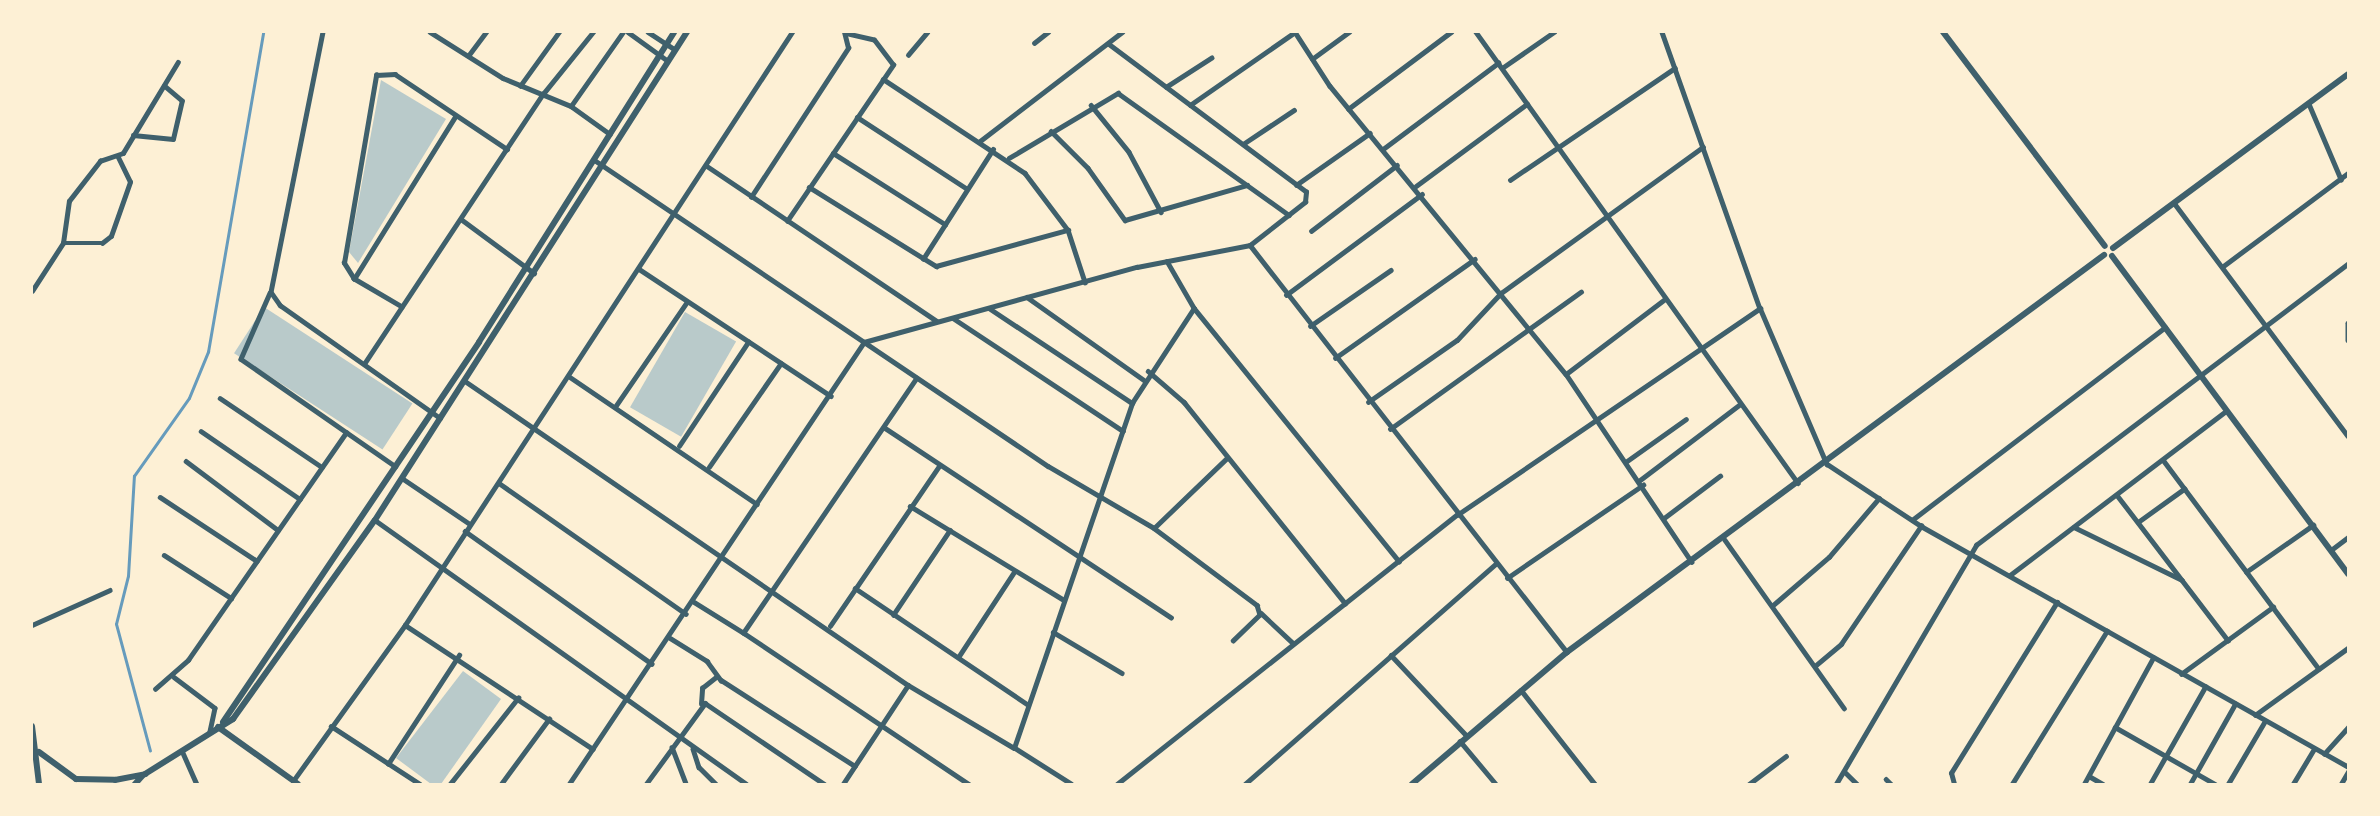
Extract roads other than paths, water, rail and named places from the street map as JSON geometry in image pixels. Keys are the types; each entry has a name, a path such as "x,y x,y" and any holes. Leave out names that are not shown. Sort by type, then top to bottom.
{"street":[{"path":"323,32 271,292 241,359 397,467"},
{"path":"430,32 520,86 571,106 610,134"},
{"path":"468,57 486,32"},
{"path":"520,86 558,32"},
{"path":"365,364 543,94 593,32"},
{"path":"571,106 625,32 668,61"},
{"path":"648,32 674,49"},
{"path":"221,724 397,467 596,161 674,32"},
{"path":"135,785 145,774 183,753 242,708 375,520 604,167 674,49 687,32"},
{"path":"221,724 296,783 331,726 405,625 676,217 792,32"},
{"path":"908,55 927,32"},
{"path":"1034,43 1048,32"},
{"path":"980,141 1122,32"},
{"path":"1190,105 1295,32 1348,109 1416,186 1566,374 1642,483 1693,563"},
{"path":"1312,59 1349,32"},
{"path":"1348,109 1451,32"},
{"path":"1475,32 1798,484"},
{"path":"1383,149 1500,66 1554,32"},
{"path":"1662,32 1760,308 1827,464 1968,554 2010,575 2324,754 2348,770 2341,785"},
{"path":"1943,32 2348,574"},
{"path":"751,197 848,48 846,33 874,40 893,65 786,221"},
{"path":"569,785 687,614 722,552 831,396 864,342 1026,296 1167,261 1250,245 1307,200 1296,185 1108,44"},
{"path":"1166,87 1211,58"},
{"path":"32,290 63,243 69,201 100,161 118,157 178,62"},
{"path":"1510,180 1675,68"},
{"path":"401,307 354,279 344,263 376,75 395,74 455,117 507,149"},
{"path":"1412,785 1459,740 1567,652 1725,540 2348,74"},
{"path":"883,79 1009,159 1043,192 1068,230 1085,282"},
{"path":"133,135 173,139 182,101 164,86"},
{"path":"1009,159 1091,105 1118,93 1289,215"},
{"path":"1416,186 1527,104"},
{"path":"2309,104 2342,178"},
{"path":"1091,105 1129,152 1161,212"},
{"path":"1243,144 1294,110"},
{"path":"354,279 455,117"},
{"path":"857,117 966,188"},
{"path":"1051,131 1088,168 1121,217 1161,212 1247,185"},
{"path":"1296,185 1370,133"},
{"path":"1368,402 1457,340 1501,293 1703,148"},
{"path":"923,259 993,149"},
{"path":"833,153 945,224"},
{"path":"63,243 102,243 111,236 130,182 118,157"},
{"path":"596,161 917,378 1154,528 1261,613 1293,643"},
{"path":"1311,231 1397,165"},
{"path":"707,166 937,321"},
{"path":"2222,267 2348,173"},
{"path":"809,187 923,259 942,266 1068,230"},
{"path":"1286,295 1422,194"},
{"path":"2175,204 2348,436"},
{"path":"461,219 535,273"},
{"path":"1250,245 1494,564 1567,652"},
{"path":"2105,246 2113,248"},
{"path":"1335,358 1475,259"},
{"path":"1167,261 1194,308 1399,561"},
{"path":"1836,785 1846,773 1968,554 2199,375 2348,264"},
{"path":"639,269 831,396"},
{"path":"1310,326 1391,270"},
{"path":"271,292 440,418"},
{"path":"1390,429 1581,292"},
{"path":"1026,296 1144,380"},
{"path":"1566,374 1665,299"},
{"path":"615,407 687,302"},
{"path":"989,308 1132,403"},
{"path":"1014,748 1076,558 1102,496 1132,403 1148,371 1194,308"},
{"path":"1117,785 1457,515 1600,421 1760,308"},
{"path":"952,317 1123,431"},
{"path":"2348,323 2348,340"},
{"path":"1912,520 2165,327"},
{"path":"679,446 748,341"},
{"path":"709,467 781,363"},
{"path":"1148,371 1184,402 1345,603"},
{"path":"570,377 679,446 757,504"},
{"path":"744,633 885,429 917,378"},
{"path":"465,381 830,626 908,685 1070,785"},
{"path":"220,398 322,467"},
{"path":"1507,578 1642,483 1739,405"},
{"path":"2010,575 2164,461 2226,411"},
{"path":"1627,461 1686,419"},
{"path":"885,429 1076,558 1171,617"},
{"path":"201,431 300,499"},
{"path":"155,689 174,677 346,433"},
{"path":"1154,528 1227,458"},
{"path":"186,461 278,531"},
{"path":"2164,461 2319,668"},
{"path":"830,626 939,466"},
{"path":"1664,518 1720,476"},
{"path":"402,478 470,524"},
{"path":"499,483 687,614"},
{"path":"2138,522 2184,489"},
{"path":"2117,495 2228,640"},
{"path":"160,497 257,561"},
{"path":"1772,606 1829,557 1879,498"},
{"path":"910,506 1014,572 1064,600"},
{"path":"375,520 629,698 677,737 746,785"},
{"path":"2246,572 2313,525"},
{"path":"1815,666 1841,644 1921,526"},
{"path":"2074,527 2182,580"},
{"path":"893,615 950,530"},
{"path":"465,531 652,664"},
{"path":"2331,550 2348,537"},
{"path":"1725,540 1844,708"},
{"path":"164,555 230,598"},
{"path":"1245,785 1494,564"},
{"path":"959,656 1014,572"},
{"path":"855,588 1027,704"},
{"path":"32,625 110,590"},
{"path":"694,602 969,785"},
{"path":"1954,785 1951,773 2057,602"},
{"path":"2181,674 2273,607"},
{"path":"1233,642 1261,613"},
{"path":"405,625 459,655 593,749"},
{"path":"2012,785 2107,631"},
{"path":"1053,632 1122,674"},
{"path":"670,638 707,661 716,677 855,766"},
{"path":"2255,715 2348,648"},
{"path":"388,764 459,655"},
{"path":"1391,655 1466,734"},
{"path":"2084,785 2153,658"},
{"path":"174,677 215,708 209,732"},
{"path":"646,785 701,704 702,688 716,677"},
{"path":"843,785 908,685"},
{"path":"2150,785 2205,687"},
{"path":"1521,689 1595,785"},
{"path":"450,785 518,698"},
{"path":"701,704 824,785"},
{"path":"2190,785 2235,704"},
{"path":"501,785 549,719"},
{"path":"2228,785 2265,721"},
{"path":"32,726 39,752 39,785"},
{"path":"331,726 420,785"},
{"path":"2115,727 2215,785"},
{"path":"2324,754 2348,727"},
{"path":"1459,740 1496,785"},
{"path":"671,746 686,785"},
{"path":"693,748 699,767 716,785"},
{"path":"2294,785 2314,749"},
{"path":"39,752 87,781 145,774"},
{"path":"183,753 197,785"},
{"path":"1749,785 1786,757"},
{"path":"1846,773 1857,785"},
{"path":"2089,776 2103,785"},
{"path":"1886,779 1891,785"}],"waterway":[{"path":"150,751 116,624 128,576 134,476 189,398 208,352 263,32"}]}
